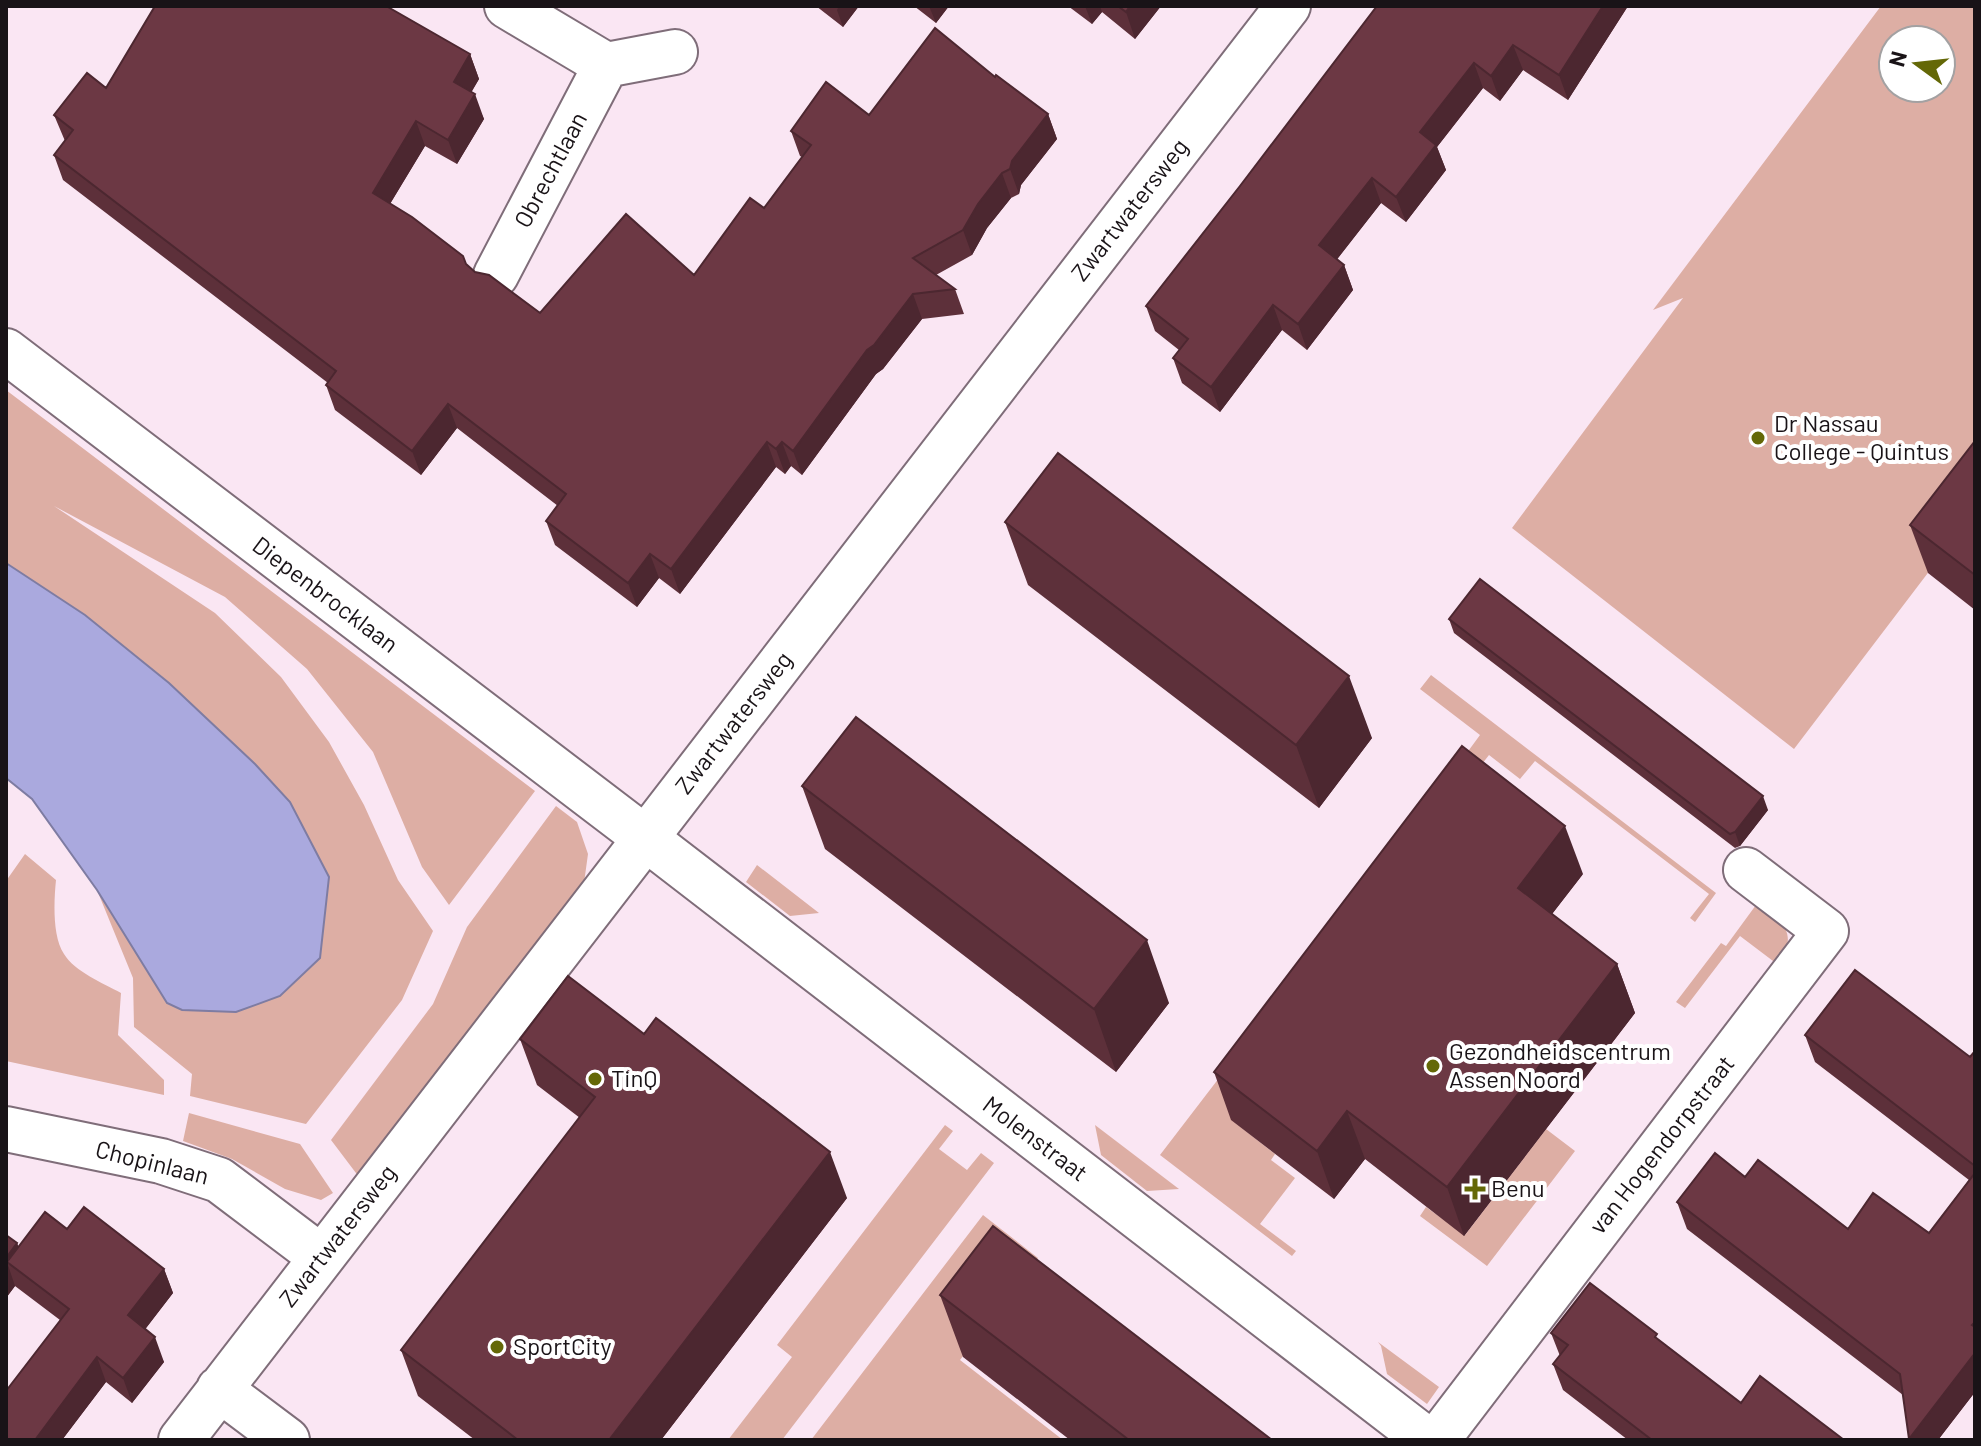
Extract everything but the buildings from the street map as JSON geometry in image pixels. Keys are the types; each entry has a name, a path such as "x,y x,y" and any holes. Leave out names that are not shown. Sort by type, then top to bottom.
{"street":[{"path":"507,6 606,65 675,52"},
{"name":"Zwartwatersweg","path":"181,1440 1288,6"},
{"name":"Obrechtlaan","path":"496,275 606,65"},
{"name":"Diepenbrocklaan","path":"6,351 644,837"},
{"name":"Molenstraat","path":"644,837 1427,1440"},
{"name":"van Hogendorpstraat","path":"1437,1440 1826,931 1746,870"},
{"name":"Chopinlaan","path":"6,1129 161,1161 219,1180 321,1257"},
{"path":"219,1389 287,1440"}],"shaded area":[{"name":"Dr Nassau College - Quintus","path":"1881,6 1975,6 1975,511 1794,749 1512,528 1683,298 1653,310"},
{"path":"6,390 535,791 449,905 422,867 373,752 307,669 225,597 54,506 215,613 281,677 329,742 364,805 398,880 433,931 402,1000 306,1124 190,1096 192,1074 134,1027 133,978 97,890 167,1003 182,1010 236,1012 255,764 169,683 85,615 6,563"},
{"path":"1431,675 1716,893 1695,922 1690,918 1709,894 1535,761 1520,779 1489,755 1439,819 1425,810 1480,735 1420,689"},
{"path":"556,806 577,822 588,854 584,883 359,1177 331,1140 433,1004 467,927"},
{"path":"1393,851 1232,1120 1275,1154 1271,1160 1295,1178 1260,1224 1296,1251 1292,1256 1160,1155"},
{"path":"25,854 56,880 56,928 64,954 82,972 121,993 118,1035 164,1080 164,1095 6,1061 6,881"},
{"path":"757,865 819,913 790,916 746,882"},
{"path":"1756,905 1787,933 1787,947 1777,964 1740,936 1685,1008 1676,1002 1721,943 1726,946"},
{"path":"189,1113 300,1144 333,1193 321,1200 285,1189 232,1159 183,1141"},
{"path":"945,1125 953,1131 939,1149 967,1170 981,1153 994,1163 782,1440 728,1440 792,1357 777,1345"},
{"path":"1095,1125 1179,1189 1147,1191 1101,1155"},
{"path":"1546,1129 1575,1151 1487,1266 1420,1216 1426,1207 1465,1235"},
{"path":"983,1215 1038,1258 960,1360 1063,1440 811,1440"},
{"path":"1378,1342 1439,1387 1427,1404 1387,1374"}],"water":[{"path":"6,563 85,615 169,683 255,764 290,802 329,877 320,958 280,996 236,1012 182,1010 167,1003 97,890 32,799 6,778"}],"place":[{"name":"Dr Nassau College - Quintus","path":"1758,438"},
{"name":"Gezondheidscentrum Assen Noord","path":"1433,1066"},
{"name":"TinQ","path":"595,1079"},
{"name":"Benu","path":"1475,1189"},
{"name":"SportCity","path":"497,1347"}]}
